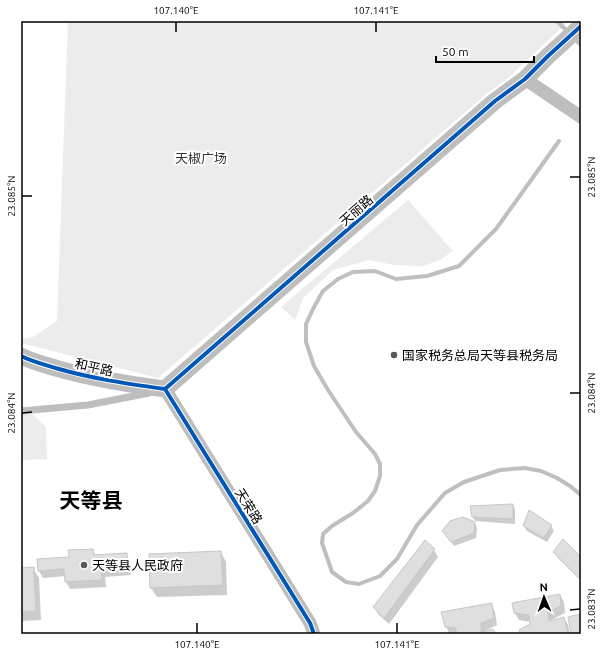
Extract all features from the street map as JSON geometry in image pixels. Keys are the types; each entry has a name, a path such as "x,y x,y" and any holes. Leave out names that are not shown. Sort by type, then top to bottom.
{"street":[{"name":"天丽路","path":"165,389 495,101 526,79 581,26"},
{"path":"526,79 581,117"},
{"name":"和平路","path":"21,356 85,376 126,384 165,389"},
{"name":"天荣路","path":"165,389 310,623 314,634"}],"lane":[{"path":"21,410 88,405 165,389"}],"green space":[{"name":"天椒广场","path":"68,21 569,21 507,79 484,96 158,378 21,343 21,339 33,337 57,321"},
{"path":"408,200 453,251 440,260 423,266 394,265 368,260 333,270 303,298 295,320 281,307"},
{"path":"30,412 46,427 47,459 21,460 21,413"}],"building":[{"path":"513,504 513,519 472,517 470,506"},
{"path":"529,510 552,525 544,538 523,526"},
{"path":"463,517 475,522 474,533 451,542 442,531 450,521"},
{"path":"563,539 581,557 581,580 553,552"},
{"path":"425,540 435,549 384,618 373,607"},
{"path":"93,549 94,555 127,553 128,568 101,570 102,580 65,582 64,569 38,571 37,559 69,557 68,550"},
{"path":"221,551 223,585 150,588 149,554"},
{"path":"34,567 36,611 21,612 21,568"},
{"path":"560,594 561,606 548,612 549,621 564,617 568,634 520,634 519,630 530,624 529,615 514,613 512,603"},
{"path":"492,603 494,618 481,623 481,632 493,629 496,634 456,634 456,628 445,627 441,612"},
{"path":"581,614 581,632 571,633 568,617"}],"waterway":[{"path":"557,21 568,32"},
{"path":"574,38 581,45"},
{"path":"559,141 496,229 459,266 427,276 396,279 375,271 353,272 338,279 323,291 313,309 306,324 306,342 314,366 328,390 356,432 375,454 380,464 380,476 375,491 368,501 323,534 322,543 332,572 346,582 359,584 380,576 397,559 417,525 445,493 464,482 500,470 525,468 541,471 557,478 581,495"}],"cycle path":[{"path":"165,389 495,101 525,79 581,26"},
{"path":"21,356 85,376 165,389"},
{"path":"165,389 310,623 314,634"}],"place":[{"name":"国家税务总局天等县税务局","path":"394,355"},
{"name":"天等县人民政府","path":"84,565"}],"district":[{"name":"天等县","path":"91,501"}]}
